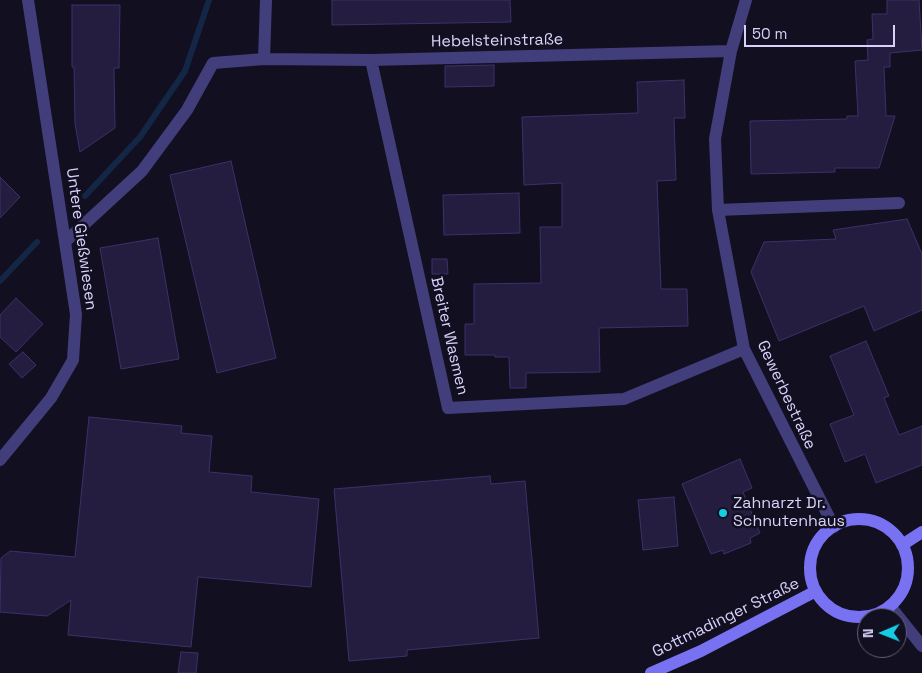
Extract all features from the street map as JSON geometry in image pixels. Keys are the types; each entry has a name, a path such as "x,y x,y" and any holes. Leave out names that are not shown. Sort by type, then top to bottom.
{"main road":[{"path":"861,519 877,523 892,531 902,545 908,561 907,578 901,594 890,606 878,614 864,617 849,616 836,612 824,603 816,591 810,575 811,558 818,542 834,527 844,522 861,519"},
{"path":"902,545 922,532"},
{"name":"Gottmadinger Straße","path":"651,673 700,651 816,591"}],"street":[{"name":"Untere Gießwiesen","path":"0,460 50,398 73,360 76,314 28,0"},
{"path":"264,59 266,0"},
{"name":"Gewerbestraße","path":"746,0 731,51 716,139 718,210 744,349 834,527"},
{"name":"Hebelsteinstraße","path":"66,241 142,171 187,110 213,63 264,59 371,60 731,51"},
{"name":"Breiter Wasmen","path":"371,60 448,408 624,399 744,349"},
{"path":"718,210 898,203"},
{"path":"890,606 922,646"}],"building":[{"path":"332,0 510,0 511,22 332,25"},
{"path":"887,0 919,0 922,50 890,53 890,67 884,67 886,116 895,116 879,168 835,168 835,172 751,174 750,121 847,119 847,116 858,116 855,61 868,60 867,40 873,39 872,14 887,14"},
{"path":"72,5 120,5 119,68 114,68 115,128 80,152 75,124 74,67 72,67"},
{"path":"494,65 494,86 445,87 445,66"},
{"path":"684,80 685,118 674,118 676,180 657,181 661,289 687,289 688,326 599,328 600,372 526,373 526,388 510,388 509,357 465,355 465,324 474,324 474,284 541,283 540,227 562,227 562,183 524,185 522,117 638,113 637,82"},
{"path":"231,161 276,358 217,373 170,175"},
{"path":"0,177 20,197 0,218"},
{"path":"519,193 520,233 444,235 443,195"},
{"path":"907,219 922,254 922,310 874,331 864,306 779,341 751,272 764,242 836,239 833,230"},
{"path":"158,238 179,359 121,369 100,248"},
{"path":"432,259 447,259 448,274 432,274"},
{"path":"16,298 43,324 16,352 0,337 0,315"},
{"path":"866,341 889,396 884,398 899,435 922,426 922,465 876,483 865,454 845,462 830,424 854,415 830,356"},
{"path":"23,352 36,365 22,378 9,364"},
{"path":"89,417 182,426 181,433 212,436 209,472 252,476 251,492 319,499 311,587 198,577 191,647 68,635 71,600 47,616 0,612 1,558 10,551 75,557"},
{"name":"Zahnarzt Dr. Schnutenhaus","path":"740,459 752,488 743,492 760,533 750,538 751,543 724,554 723,550 711,554 682,484"},
{"path":"490,476 491,484 525,481 539,638 407,650 407,656 349,661 334,489"},
{"path":"674,497 678,546 643,550 638,500"},
{"path":"181,652 198,653 196,673 178,673"}],"waterway":[{"path":"85,196 140,137 185,71 209,0"},
{"path":"0,281 37,242"}],"place":[{"name":"Zahnarzt Dr. Schnutenhaus","path":"723,513"}]}
